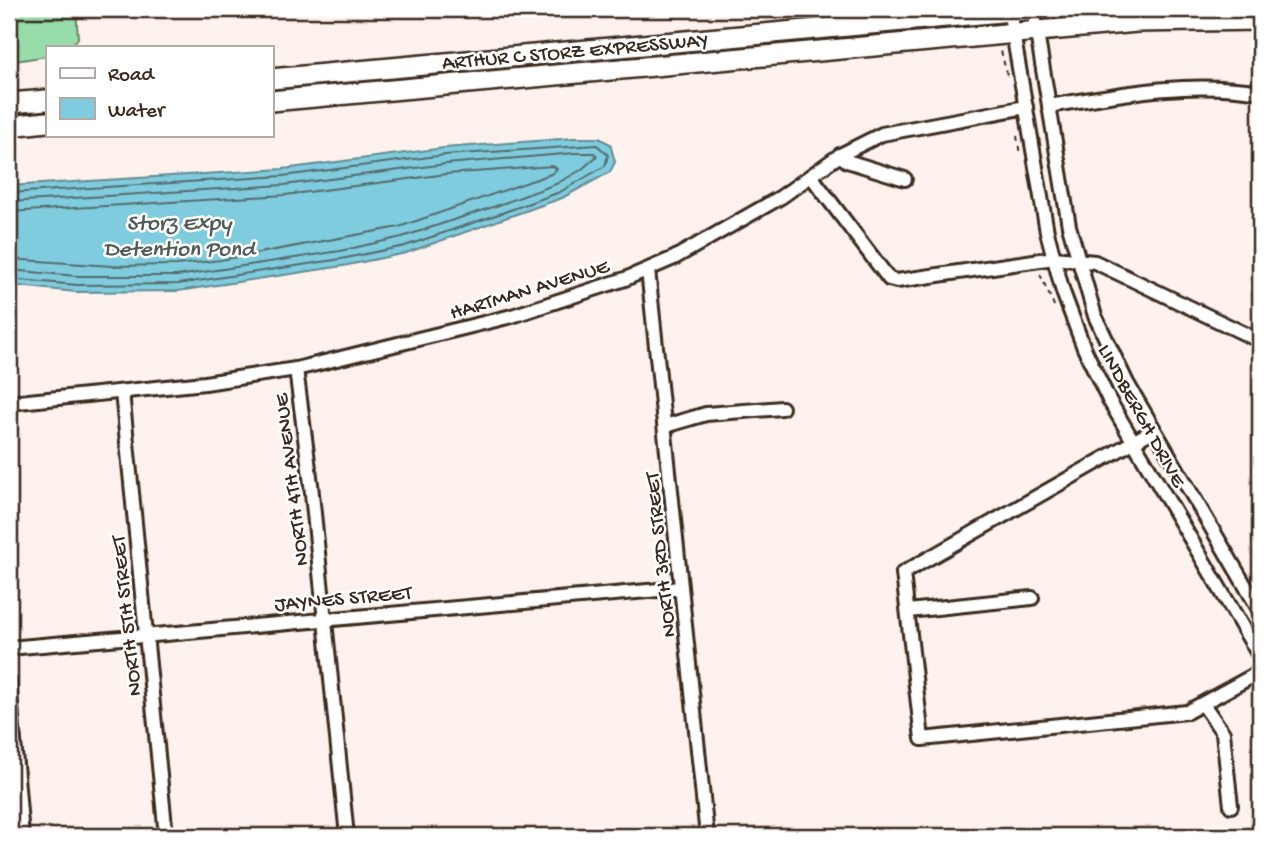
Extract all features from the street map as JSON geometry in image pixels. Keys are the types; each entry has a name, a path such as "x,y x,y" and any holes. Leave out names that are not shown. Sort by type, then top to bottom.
{"highway":[{"name":"ARTHUR C STORZ EXPRESSWAY","path":"273,79 1034,9"},
{"name":"ARTHUR C STORZ EXPRESSWAY","path":"273,101 1037,30 1182,19 1260,20"},
{"path":"9,103 46,100"},
{"path":"9,125 46,122"}],"street":[{"name":"LINDBERGH DRIVE","path":"1034,9 1077,261 1103,335 1154,430 1260,611"},
{"name":"LINDBERGH DRIVE","path":"1010,10 1054,258 1084,348 1134,443 1260,657"},
{"path":"1049,106 1177,86 1232,87 1260,92"},
{"name":"HARTMAN AVENUE","path":"9,403 122,392 296,369 512,316 648,270 731,228 840,155 870,139 906,127 1026,107"},
{"path":"840,155 847,161 905,180"},
{"path":"811,176 889,279 897,281 1054,258 1100,264 1260,341"},
{"name":"NORTH 3RD STREET","path":"648,270 707,836"},
{"name":"NORTH 4TH AVENUE","path":"296,369 347,836"},
{"name":"NORTH 5TH STREET","path":"122,392 166,836"},
{"path":"665,426 706,414 782,408"},
{"path":"1154,430 903,573 922,739 1187,712 1260,672"},
{"name":"JAYNES STREET","path":"9,648 325,617 681,588"},
{"path":"908,611 1032,598"},
{"path":"9,681 22,836"},
{"path":"1203,704 1223,733 1231,806"}],"green space":[{"path":"9,9 76,9 78,38 72,46 46,46 46,56 9,62"}],"water":[{"name":"Storz Expy Detention Pond","path":"599,138 610,144 615,162 610,172 562,198 406,253 343,266 178,291 76,292 9,285 9,186 283,169 444,148"}]}
